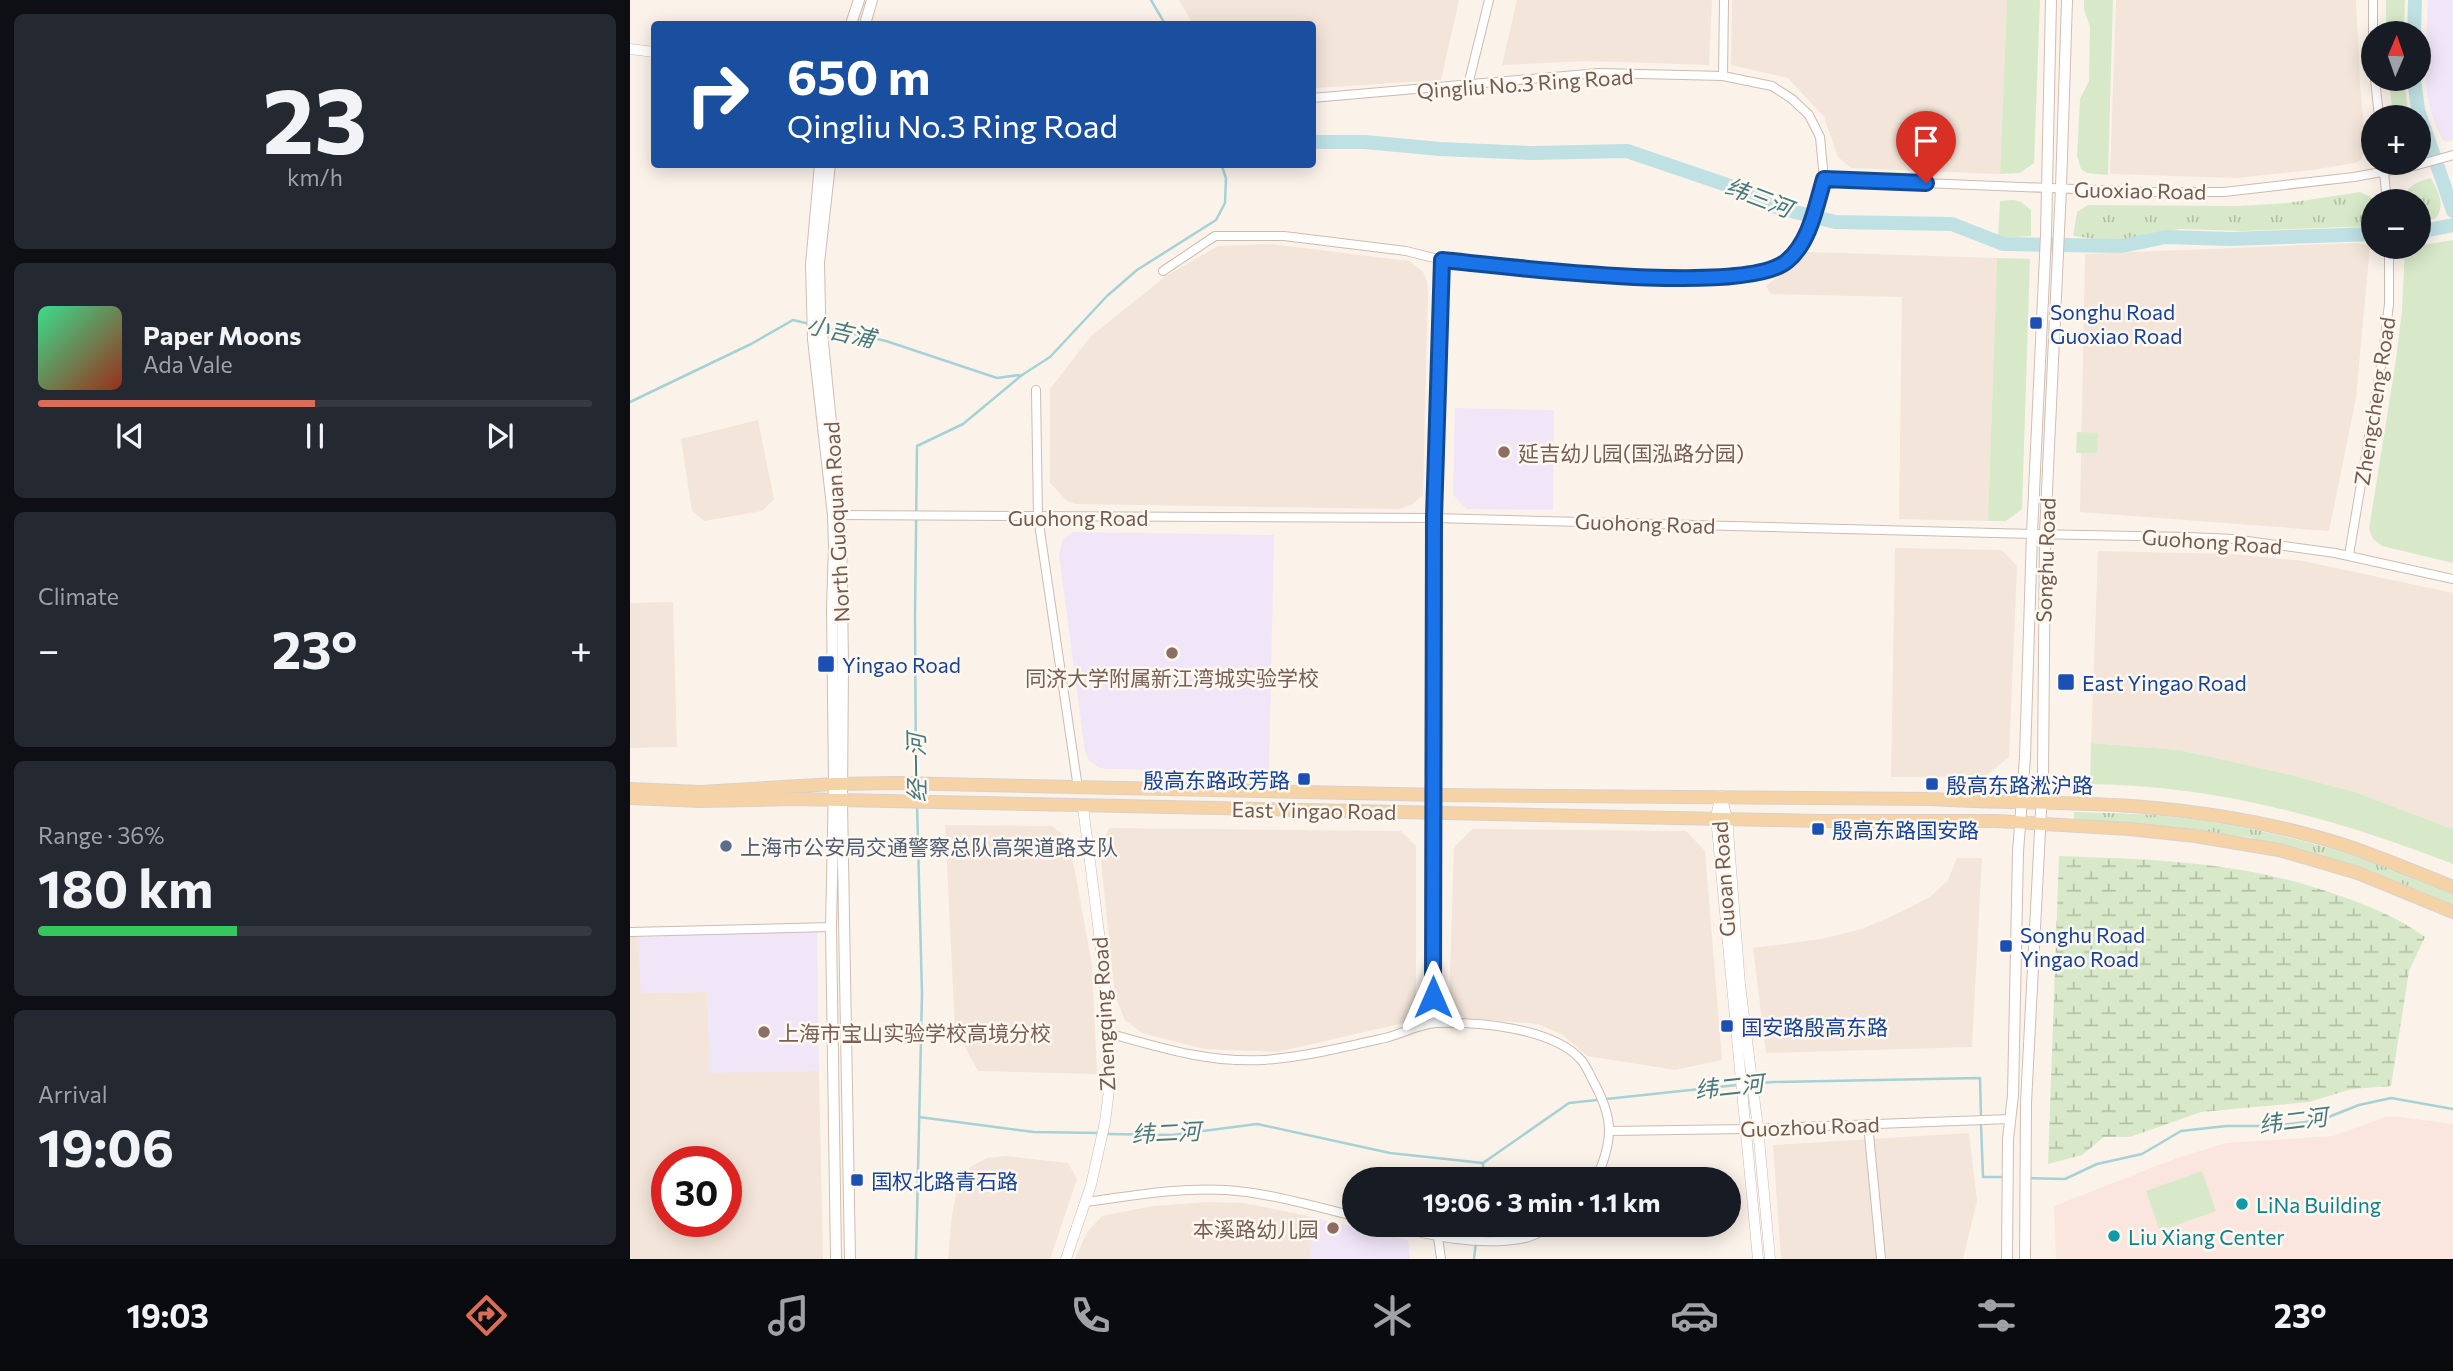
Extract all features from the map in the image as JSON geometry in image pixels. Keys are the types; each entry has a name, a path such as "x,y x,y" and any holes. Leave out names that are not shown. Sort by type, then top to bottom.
{"main road":[{"path":"852,21 859,0"},
{"path":"865,21 872,0"},
{"name":"Songhu Road","path":"2007,1259 2018,852 2046,235 2051,0"},
{"name":"Songhu Road","path":"2025,1259 2026,1119 2041,803 2045,534 2062,188 2067,0"},
{"name":"North Guoquan Road","path":"820,168 812,229 818,340 837,515 843,663 831,927 836,1259"},
{"name":"North Guoquan Road","path":"816,311 830,168"},
{"path":"630,789 700,792 838,783"},
{"name":"East Yingao Road","path":"838,783 1433,794 1932,799 1990,804 2146,807 2266,826 2353,848 2453,887"},
{"path":"630,798 837,801"},
{"name":"North Guoquan Road","path":"837,801 850,1259"},
{"name":"East Yingao Road","path":"837,801 1819,821 1996,821 2195,836 2279,850 2358,873 2453,912"}],"street":[{"path":"1468,85 1489,0"},
{"path":"1723,76 1724,0"},
{"path":"2373,0 2373,21"},
{"path":"630,49 651,52"},
{"name":"Qingliu No.3 Ring Road","path":"1163,271 1215,236 1284,236 1406,251 1442,260 1590,274 1719,278 1758,274 1775,269 1788,261 1801,243 1811,224 1824,179 1821,137 1809,115 1792,99 1772,86 1723,76 1599,73 1316,98"},
{"name":"Guoxiao Road","path":"2431,161 2453,155"},
{"name":"Guoxiao Road","path":"1824,179 2224,192 2314,183 2361,172"},
{"name":"Zhengcheng Road","path":"2349,555 2384,354 2389,304 2389,259"},
{"path":"1434,1023 1434,517 1442,260"},
{"path":"1036,390 1038,517 1077,788"},
{"name":"Guohong Road","path":"837,515 1434,517 2233,539 2349,555 2453,579"},
{"name":"Guoan Road","path":"1721,796 1740,985 1749,1102 1745,1129 1758,1259"},
{"name":"Zhengqing Road","path":"1066,1259 1086,1202 1105,1122 1109,1090 1105,980 1083,807"},
{"path":"630,932 831,927"},
{"path":"1108,1033 1187,1056 1261,1060 1286,1058 1386,1038 1434,1023 1508,1028 1538,1033 1558,1042 1581,1060 1606,1104 1609,1131 1606,1158 1602,1167"},
{"name":"Guoan Road","path":"1749,1102 1758,1128 1770,1259"},
{"path":"2010,1119 2026,1119"},
{"name":"Guozhou Road","path":"1609,1131 2010,1119"},
{"path":"1867,1124 1881,1259"},
{"path":"1086,1202 1168,1191 1226,1190 1294,1201 1342,1213"},
{"path":"1441,1259 1438,1237 1485,1240 1528,1237"}],"shaded area":[{"path":"1179,0 1459,0 1441,80 1316,88 1316,21 1191,21"},
{"path":"1517,0 1712,0 1709,65 1589,61 1502,65"},
{"path":"1732,0 2007,0 2000,174 1851,168 1838,157 1824,117 1788,78 1731,65"},
{"path":"2116,0 2356,0 2362,105 2361,160 2312,170 2237,178 2110,174"},
{"path":"2428,0 2453,0 2453,140 2446,142 2434,121 2427,96 2427,91 2431,91 2431,21 2427,21"},
{"path":"1270,244 1409,261 1423,272 1428,293 1423,495 1413,504 1399,509 1075,504 1067,501 1050,483 1050,389 1091,336 1166,276 1218,246"},
{"path":"2361,244 2361,259 2369,259 2356,398 2329,531 2080,512 2085,254"},
{"path":"1808,252 1997,258 1988,521 1899,519 1902,297 1771,294 1766,286"},
{"name":"延吉幼儿园(国泓路分园)","path":"1455,408 1554,410 1553,510 1468,509 1459,502 1453,494"},
{"path":"758,420 774,499 762,511 704,521 692,511 681,439"},
{"name":"同济大学附属新江湾城实验学校","path":"1074,532 1274,535 1269,771 1107,769 1099,768 1088,759 1059,555 1063,538"},
{"path":"1895,548 2002,550 2017,566 2009,757 1984,777 1891,777"},
{"path":"2098,551 2230,554 2303,561 2453,593 2453,829 2355,792 2287,774 2180,750 2091,743"},
{"path":"673,602 677,747 630,748 630,603"},
{"path":"945,825 1052,826 1069,839 1092,965 1097,1074 978,1071 955,1029"},
{"path":"1109,828 1401,831 1416,846 1416,1011 1404,1023 1277,1052 1204,1049 1142,1033 1125,1020 1115,996 1100,851"},
{"path":"1472,829 1686,831 1705,851 1722,1060 1675,1070 1587,1056 1563,1035 1538,1024 1465,1018 1449,1006 1454,847"},
{"path":"1957,858 1982,858 1972,1047 1766,1053 1753,948 1821,939 1862,929 1899,913 1930,897 1948,880"},
{"name":"上海市宝山实验学校高境分校","path":"817,931 819,1071 710,1073 707,992 641,993 638,937"},
{"path":"630,937 638,937 642,993 707,992 711,1072 819,1071 823,1259 630,1259"},
{"path":"2385,1117 2453,1124 2453,1259 2056,1259 2054,1206 2177,1158 2226,1143 2333,1136"},
{"path":"1969,1133 1977,1201 1963,1259 1781,1259 1773,1145"},
{"path":"1006,1156 1068,1163 1077,1179 1050,1259 948,1259 957,1190 970,1167 987,1158"},
{"path":"1208,1202 1244,1203 1308,1216 1311,1259 1075,1259 1087,1232 1102,1216 1153,1206"},
{"name":"本溪路幼儿园","path":"1308,1216 1342,1224 1342,1237 1396,1237 1408,1240 1410,1259 1311,1259"}],"green space":[{"path":"2007,0 2040,0 2034,163 2020,173 2000,174"},
{"path":"2084,0 2113,0 2108,175 2087,173 2081,169 2077,156 2080,99 2089,81 2090,27"},
{"path":"2386,0 2405,0 2404,21 2386,21"},
{"path":"2390,91 2406,91 2407,105 2392,105"},
{"path":"2431,178 2436,188 2440,207 2436,218 2431,219 2431,189 2410,189"},
{"path":"2360,192 2361,226 2243,231 2179,229 2121,242 2073,236 2077,212 2088,205 2239,206 2288,203"},
{"path":"2014,200 2031,210 2031,236 1998,238 2000,201"},
{"path":"2453,240 2453,563 2382,546 2373,539 2369,529 2395,366 2402,311 2404,259 2431,259 2431,244"},
{"path":"1997,258 2030,259 2022,509 2006,521 1988,521"},
{"path":"2077,432 2098,433 2097,453 2076,453"},
{"path":"2091,743 2180,750 2355,792 2453,829 2453,864 2365,833 2275,808 2183,791 2090,784"},
{"path":"2074,812 2165,816 2239,827 2312,843 2419,879 2453,894 2453,905 2367,869 2249,837 2118,822 2074,821"},
{"path":"2059,856 2203,864 2272,876 2365,905 2396,919 2425,937 2409,971 2391,1086 2352,1089 2309,1102 2201,1112 2130,1137 2104,1137 2082,1155 2048,1164"},
{"path":"2202,1171 2216,1211 2160,1231 2146,1191"}],"waterway":[{"path":"1151,0 1163,21"},
{"path":"2414,21 2415,0"},
{"path":"2416,91 2418,110 2453,211"},
{"name":"纬三河","path":"1316,142 1365,142 1532,153 1627,151 1733,187 1772,206 1835,222 1952,224 2003,244 2122,246 2166,237 2231,239 2361,234"},
{"name":"经一河","path":"916,780 917,446 963,424 1022,375 1050,357 1107,296 1137,270 1216,220 1225,203 1226,178 1222,168"},
{"name":"纬三河","path":"2431,229 2453,225"},
{"name":"小吉浦","path":"630,402 751,344 793,320 810,324"},
{"name":"小吉浦","path":"823,327 886,341 997,378 1019,375"},
{"name":"经一河","path":"916,1259 922,994 917,804"},
{"name":"纬二河","path":"1743,1085 1772,1082 1980,1078 1981,1117"},
{"name":"纬二河","path":"1107,1134 1172,1135 1257,1124 1390,1153 1483,1163 1569,1103 1737,1085"},
{"name":"纬二河","path":"2027,1178 2065,1179 2097,1164 2142,1154 2181,1131 2226,1126 2275,1126 2321,1120 2359,1105 2391,1098 2453,1109"},
{"name":"纬二河","path":"919,1117 1034,1132 1100,1133"},
{"name":"纬二河","path":"1981,1124 1983,1177 2003,1177"},
{"path":"1474,1259 1477,1237"}],"place":[{"name":"Songhu Road Guoxiao Road","path":"2036,323"},
{"name":"延吉幼儿园(国泓路分园)","path":"1504,452"},
{"name":"同济大学附属新江湾城实验学校","path":"1172,653"},
{"name":"Yingao Road","path":"826,664"},
{"name":"East Yingao Road","path":"2066,682"},
{"name":"殷高东路政芳路","path":"1304,779"},
{"name":"殷高东路淞沪路","path":"1932,784"},
{"name":"殷高东路国安路","path":"1818,829"},
{"name":"上海市公安局交通警察总队高架道路支队","path":"726,846"},
{"name":"Songhu Road Yingao Road","path":"2006,946"},
{"name":"国安路殷高东路","path":"1727,1026"},
{"name":"上海市宝山实验学校高境分校","path":"764,1032"},
{"name":"国权北路青石路","path":"857,1180"},
{"name":"LiNa Building","path":"2242,1204"},
{"name":"本溪路幼儿园","path":"1333,1228"},
{"name":"Liu Xiang Center","path":"2114,1236"}],"route":[{"path":"1433,997 1432,812 1436,661 1434,517 1442,260 1590,274 1719,278 1758,274 1775,269 1788,261 1801,243 1811,224 1824,179 1926,183"}]}
